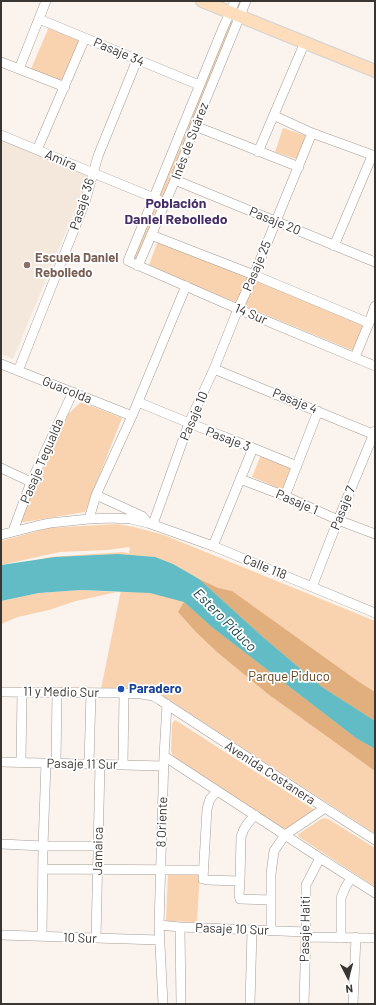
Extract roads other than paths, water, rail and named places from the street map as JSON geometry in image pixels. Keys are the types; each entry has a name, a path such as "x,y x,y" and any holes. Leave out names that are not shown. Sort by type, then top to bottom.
{"main road":[{"path":"202,1 235,10 305,42 375,71"}],"street":[{"path":"18,69 46,1"},
{"path":"235,10 246,1"},
{"name":"Inés de Suárez","path":"128,261 199,85 235,10"},
{"name":"Inés de Suárez","path":"138,266 175,180 235,10"},
{"name":"Pasaje 34","path":"39,19 199,85"},
{"path":"37,150 85,38"},
{"path":"258,152 275,116 305,42"},
{"name":"Pasaje 36","path":"18,371 85,202 98,156 137,60"},
{"path":"1,62 65,87"},
{"path":"275,116 312,133 374,156 334,246"},
{"path":"195,126 299,167"},
{"name":"Pasaje 25","path":"238,309 254,275 312,133"},
{"name":"Amira","path":"1,135 165,203"},
{"name":"Pasaje 20","path":"175,180 375,262"},
{"path":"151,235 254,275 369,323"},
{"name":"14 Sur","path":"128,261 375,366"},
{"path":"89,519 96,495 132,416 186,286"},
{"path":"355,357 375,306"},
{"name":"Pasaje 10","path":"150,523 189,423 214,369 238,309"},
{"name":"Guacolda","path":"2,366 132,416"},
{"name":"Pasaje 4","path":"214,369 375,433"},
{"name":"Pasaje Tegualda","path":"13,531 31,482 72,392"},
{"name":"Pasaje 3","path":"138,402 297,466"},
{"path":"285,496 318,411"},
{"name":"Pasaje 7","path":"312,587 338,520 375,433"},
{"path":"213,546 253,448"},
{"path":"1,468 31,482"},
{"name":"Pasaje 1","path":"240,479 285,496 338,520 375,534"},
{"name":"Calle 118","path":"96,495 142,516 150,523 213,546 375,613"},
{"path":"1,534 50,523 89,519 111,518 150,523"},
{"name":"11 y Medio Sur","path":"1,692 124,693 153,696 167,704"},
{"path":"22,692 22,762"},
{"path":"56,763 57,692"},
{"path":"89,764 91,693"},
{"path":"123,765 124,693"},
{"name":"8 Oriente","path":"163,1004 159,925 167,704"},
{"name":"Avenida Costanera","path":"167,704 375,840"},
{"path":"164,756 375,893"},
{"name":"Pasaje 11 Sur","path":"1,762 164,766"},
{"path":"42,936 46,763"},
{"name":"Jamaica","path":"96,938 100,764"},
{"path":"217,791 210,799 207,809 203,874 207,880 240,881"},
{"path":"271,930 274,851 285,835 324,808"},
{"path":"255,815 248,822 241,837 240,899 271,900"},
{"path":"1,844 98,846"},
{"name":"Pasaje Haiti","path":"304,1004 306,885 320,858"},
{"path":"43,869 160,870 203,874"},
{"path":"341,938 341,898 351,878"},
{"name":"Pasaje 10 Sur","path":"159,925 271,930 341,938 375,938"},
{"path":"180,927 181,1004"},
{"path":"250,1004 252,930"},
{"name":"10 Sur","path":"1,935 159,940"},
{"path":"353,1004 356,937"}],"water":[{"name":"Estero Piduco","path":"118,554 155,557 173,564 199,579 264,638 322,687 375,721 375,749 356,738 213,628 184,602 150,593 81,590 39,593 1,601 1,565 55,557"}],"place":[{"name":"Escuela Daniel Rebolledo","path":"27,265"},
{"name":"Paradero","path":"121,689"}],"district":[{"name":"Población Daniel Rebolledo","path":"176,212"}],"park label":[{"name":"Parque Piduco","path":"289,677"}]}
